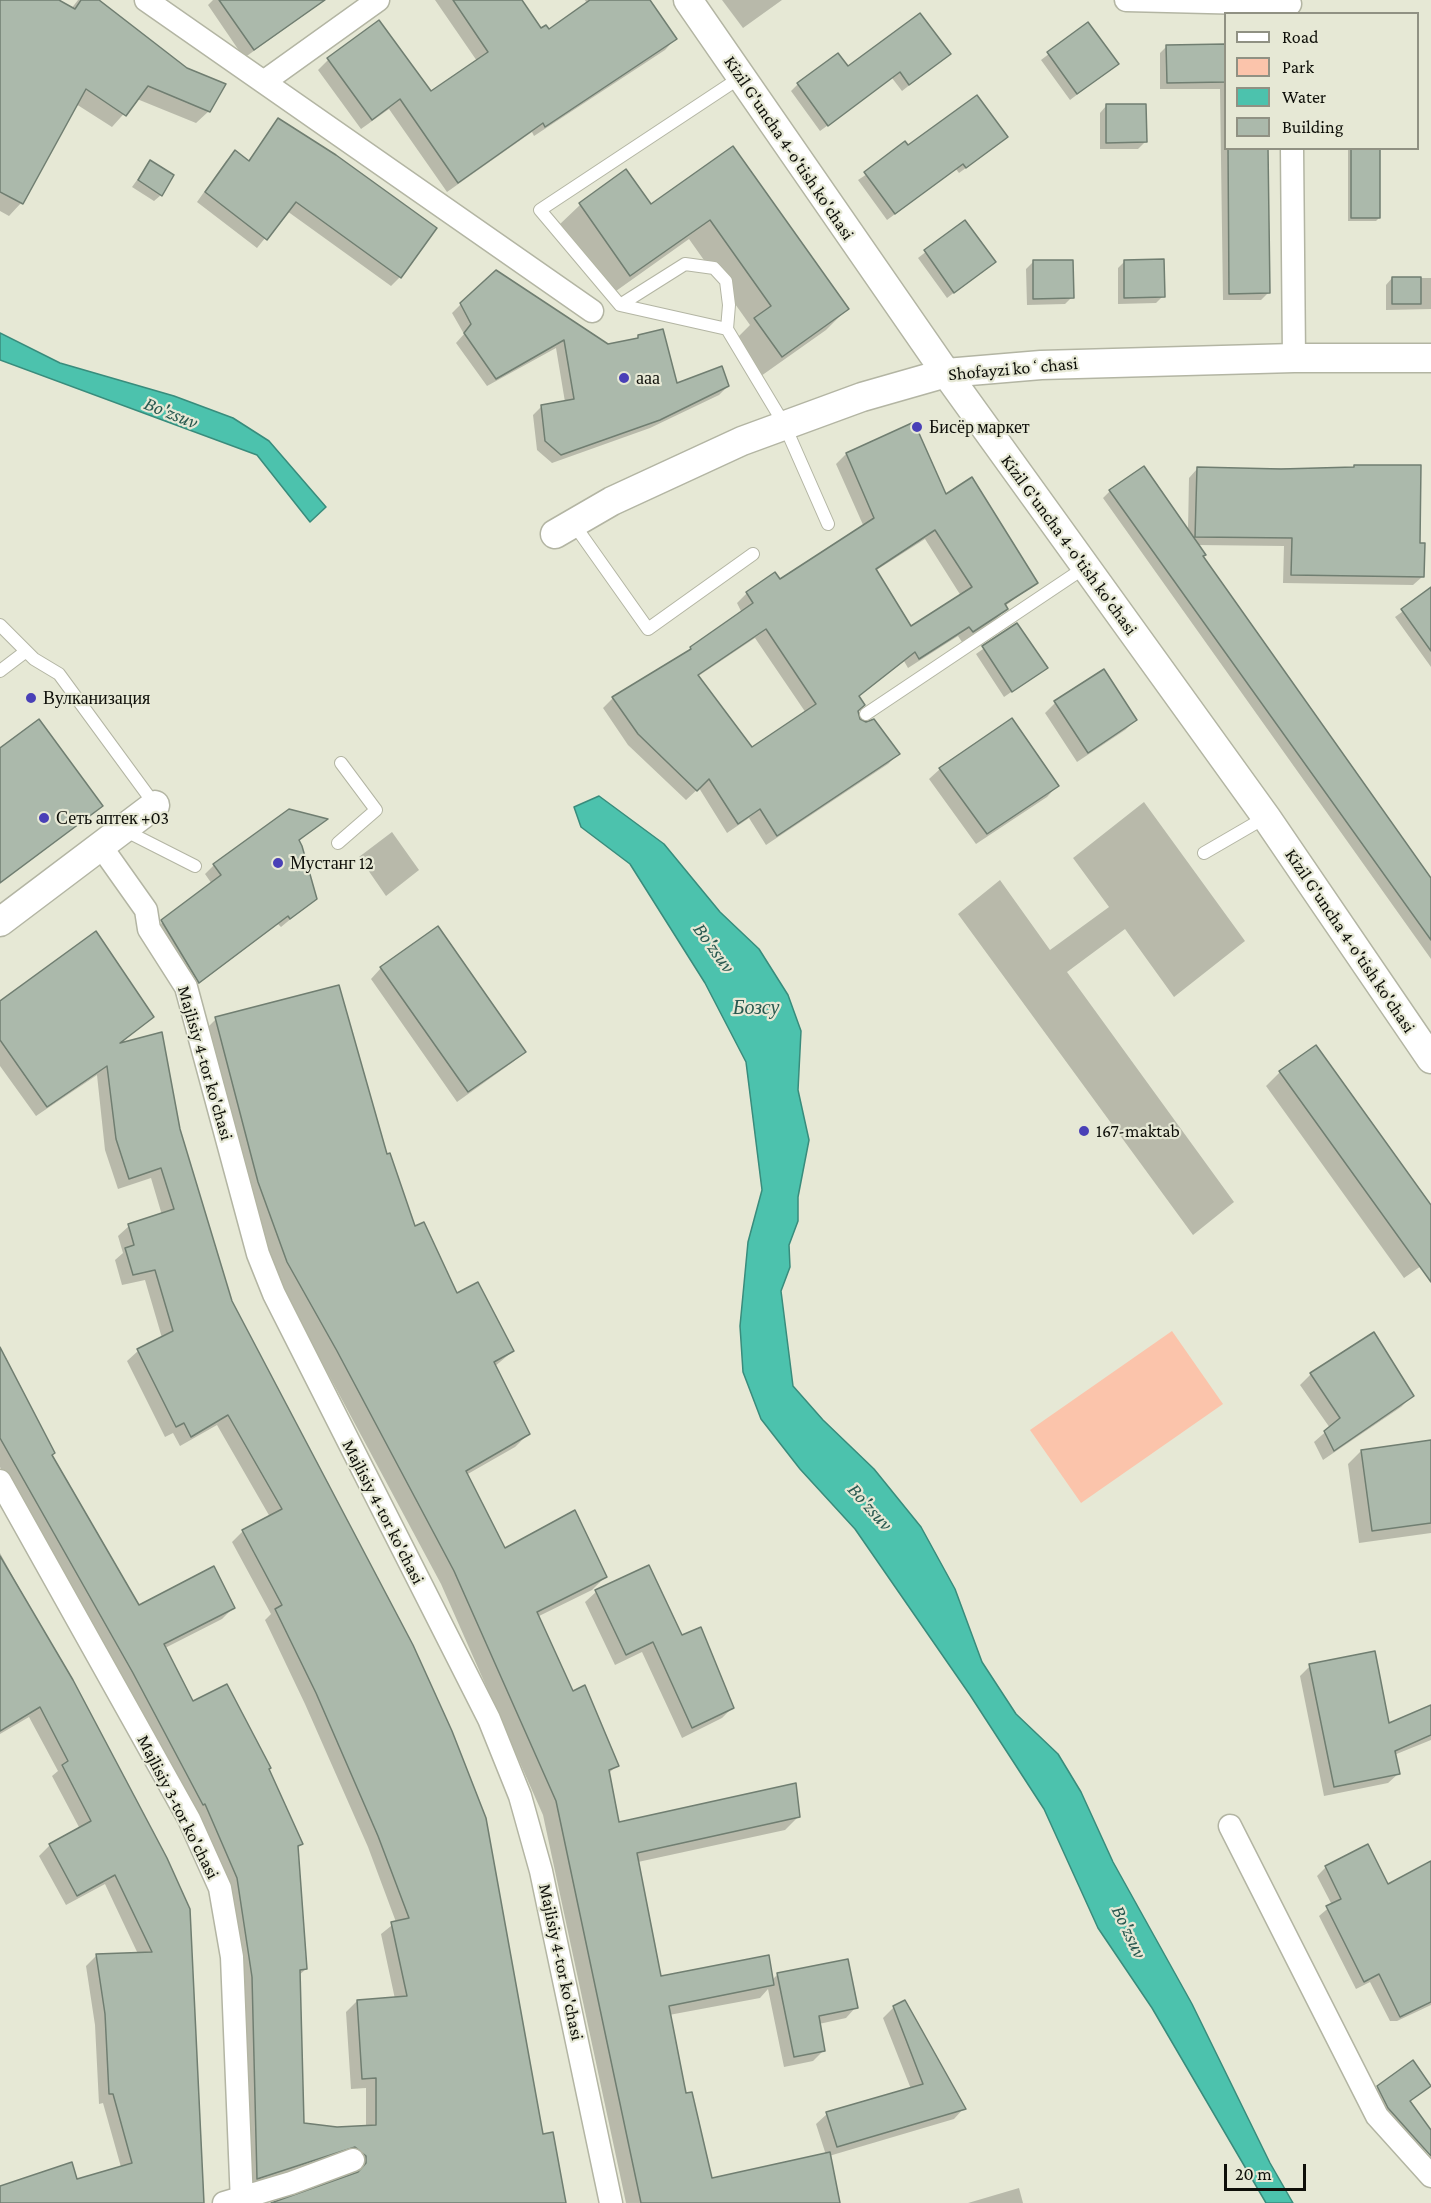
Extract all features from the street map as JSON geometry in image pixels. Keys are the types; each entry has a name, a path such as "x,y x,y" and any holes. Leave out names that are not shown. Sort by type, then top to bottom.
{"street":[{"path":"146,0 592,311"},
{"path":"265,81 378,0"},
{"name":"Kizil G'uncha 4-o'tish ko'chasi","path":"688,0 946,374 1266,817 1431,1059"},
{"path":"1126,0 1291,6"},
{"path":"1292,150 1294,358"},
{"name":"Shofayzi koʻchasi","path":"564,529 622,496 742,441 871,394 946,374 1041,365 1294,358 1431,358"},
{"path":"0,922 154,805"},
{"name":"Majlisiy 4-tor ko'chasi","path":"111,836 146,910 149,929 186,987 258,1254 274,1294 489,1719 519,1796 541,1871 611,2203"},
{"name":"Majlisiy 3-tor ko'chasi","path":"0,1480 189,1819 220,1888 232,1957 235,2201"},
{"path":"1230,1826 1377,2116 1431,2176"},
{"path":"235,2201 353,2160"}],"lane":[{"path":"727,329 620,305 540,210 741,77"},
{"path":"620,305 685,264 714,268 726,281 729,305 727,329 784,424 828,524"},
{"path":"564,529 648,629 753,554"},
{"path":"866,714 1084,568"},
{"path":"0,625 26,652 59,674 154,805"},
{"path":"0,671 26,652"},
{"path":"338,843 376,810 341,763"},
{"path":"1204,853 1266,817"},
{"path":"111,836 195,866"}],"green space":[{"path":"1172,1331 1223,1404 1081,1503 1030,1430"}],"water":[{"name":"Bo'zsuv","path":"0,333 60,363 174,396 233,418 269,441 326,507 310,522 257,455 0,360"},
{"name":"Бозсу","path":"599,796 664,844 720,912 759,949 788,995 801,1031 798,1090 809,1140 798,1197 798,1221 789,1245 790,1267 781,1291 793,1386 823,1420 874,1469 921,1527 955,1589 982,1662 1016,1714 1058,1754 1081,1792 1113,1862 1192,2004 1270,2163 1293,2203 1266,2203 1152,2008 1098,1928 1044,1809 970,1695 855,1529 800,1469 761,1419 743,1372 740,1326 748,1242 762,1190 746,1062 705,983 630,864 581,827 574,807"}],"building":[{"path":"0,0 59,0 75,9 81,0 99,0 187,68 226,84 210,112 148,86 126,116 86,89 23,204 0,192"},
{"path":"219,0 325,0 254,50"},
{"path":"453,0 522,0 541,28 546,25 549,29 590,0 650,0 677,39 545,127 543,123 458,183 400,99 372,120 327,58 379,20 431,91 488,52"},
{"path":"920,13 951,54 909,85 900,72 828,126 797,83 838,53 848,66"},
{"path":"1088,22 1119,64 1077,94 1047,52"},
{"path":"1224,44 1224,82 1167,83 1166,45"},
{"path":"977,95 1008,137 966,168 963,164 895,214 864,172 905,141 908,145"},
{"path":"1106,104 1146,104 1147,142 1106,143"},
{"path":"278,118 336,155 437,228 401,278 296,202 267,240 205,192 235,150 249,161"},
{"path":"733,146 849,309 782,357 754,318 771,306 710,220 630,276 579,203 626,169 651,204"},
{"path":"1228,150 1268,150 1270,293 1229,294"},
{"path":"1351,150 1380,150 1380,218 1351,218"},
{"path":"150,160 174,175 162,196 138,180"},
{"path":"965,220 996,262 954,293 924,250"},
{"path":"1164,259 1165,297 1124,298 1124,260"},
{"path":"1033,260 1073,260 1074,298 1033,299"},
{"path":"496,270 608,344 638,338 638,335 663,329 677,383 722,366 729,386 660,420 561,455 545,441 541,405 574,399 564,340 496,379 464,333 471,324 460,303"},
{"path":"1392,277 1421,277 1421,304 1392,304"},
{"path":"914,422 946,494 972,477 1038,583 1005,604 1008,609 973,632 969,627 919,659 915,652 859,696 865,705 858,711 860,719 866,722 874,719 900,754 777,836 760,809 738,824 709,779 697,791 638,734 612,697 691,649 690,647 753,603 746,592 775,572 780,579 874,518 846,453","holes":["935,530 972,587 911,626 876,569","766,629 816,704 752,747 698,675"]},
{"path":"1354,465 1421,465 1420,543 1425,543 1424,577 1291,575 1292,538 1195,537 1197,467 1281,469 1354,467"},
{"path":"1144,466 1206,555 1203,556 1431,878 1431,940 1109,490"},
{"path":"1431,587 1431,651 1401,609"},
{"path":"1017,623 1048,668 1012,692 982,646"},
{"path":"1104,669 1137,720 1088,753 1054,701"},
{"path":"1012,718 1059,786 987,834 939,768"},
{"path":"39,719 103,806 0,883 0,748"},
{"path":"289,809 328,819 299,840 317,899 290,919 288,916 199,983 161,920 221,875 213,864"},
{"path":"438,926 526,1052 468,1092 380,967"},
{"path":"96,931 154,1017 120,1043 162,1032 180,1129 232,1301 413,1645 452,1731 486,1818 543,2134 553,2132 566,2203 271,2203 358,2172 366,2163 366,2156 355,2147 257,2179 252,1977 237,1878 205,1804 203,1805 133,1673 0,1438 0,1347 55,1453 52,1455 139,1605 214,1566 235,1608 164,1644 193,1701 227,1684 271,1768 269,1769 303,1844 298,1846 307,1969 300,1970 304,2123 337,2127 376,2125 376,2078 362,2079 357,2000 407,1996 391,1922 409,1918 378,1836 316,1693 275,1609 282,1605 242,1530 282,1509 228,1415 191,1437 184,1423 176,1427 137,1349 173,1331 155,1270 133,1275 125,1248 134,1245 128,1224 174,1209 161,1168 129,1179 116,1139 107,1066 47,1107 0,1040 0,1001"},
{"path":"339,985 387,1154 390,1153 415,1226 424,1222 457,1293 478,1282 514,1351 494,1362 530,1434 466,1471 505,1548 575,1510 607,1577 537,1612 573,1691 585,1685 619,1766 609,1770 619,1822 796,1783 800,1817 637,1853 661,1976 769,1955 774,1985 669,2006 686,2093 692,2092 712,2178 830,2152 840,2203 641,2203 556,1801 454,1571 287,1262 258,1182 215,1017"},
{"path":"1316,1045 1431,1205 1431,1282 1279,1071"},
{"path":"1374,1332 1414,1396 1334,1451 1324,1431 1340,1418 1310,1373"},
{"path":"1431,1440 1431,1523 1372,1531 1361,1450"},
{"path":"0,1556 73,1680 167,1858 190,1909 204,2203 0,2203 0,2186 72,2162 77,2179 132,2163 113,2094 109,2094 105,2014 96,1954 152,1952 115,1875 77,1896 49,1844 91,1821 62,1765 68,1761 40,1707 0,1731"},
{"path":"649,1565 682,1635 701,1627 734,1708 692,1728 653,1642 626,1655 595,1590"},
{"path":"1375,1651 1389,1723 1431,1705 1431,1735 1395,1751 1400,1774 1334,1787 1309,1664"},
{"path":"1368,1844 1388,1884 1431,1861 1431,2002 1400,2017 1379,1974 1364,1982 1326,1906 1341,1899 1325,1866"},
{"path":"848,1959 858,2008 819,2016 825,2051 794,2057 777,1973"},
{"path":"905,2000 966,2109 837,2147 826,2112 923,2084 893,2006"},
{"path":"1413,2060 1431,2086 1410,2101 1431,2130 1431,2156 1388,2108 1377,2086"}],"place":[{"name":"ааа","path":"624,378"},
{"name":"Бисёр маркет","path":"917,427"},
{"name":"Вулканизация","path":"31,698"},
{"name":"Сеть аптек +03","path":"44,818"},
{"name":"Мустанг 12","path":"278,863"},
{"name":"167-maktab","path":"1084,1131"}]}
